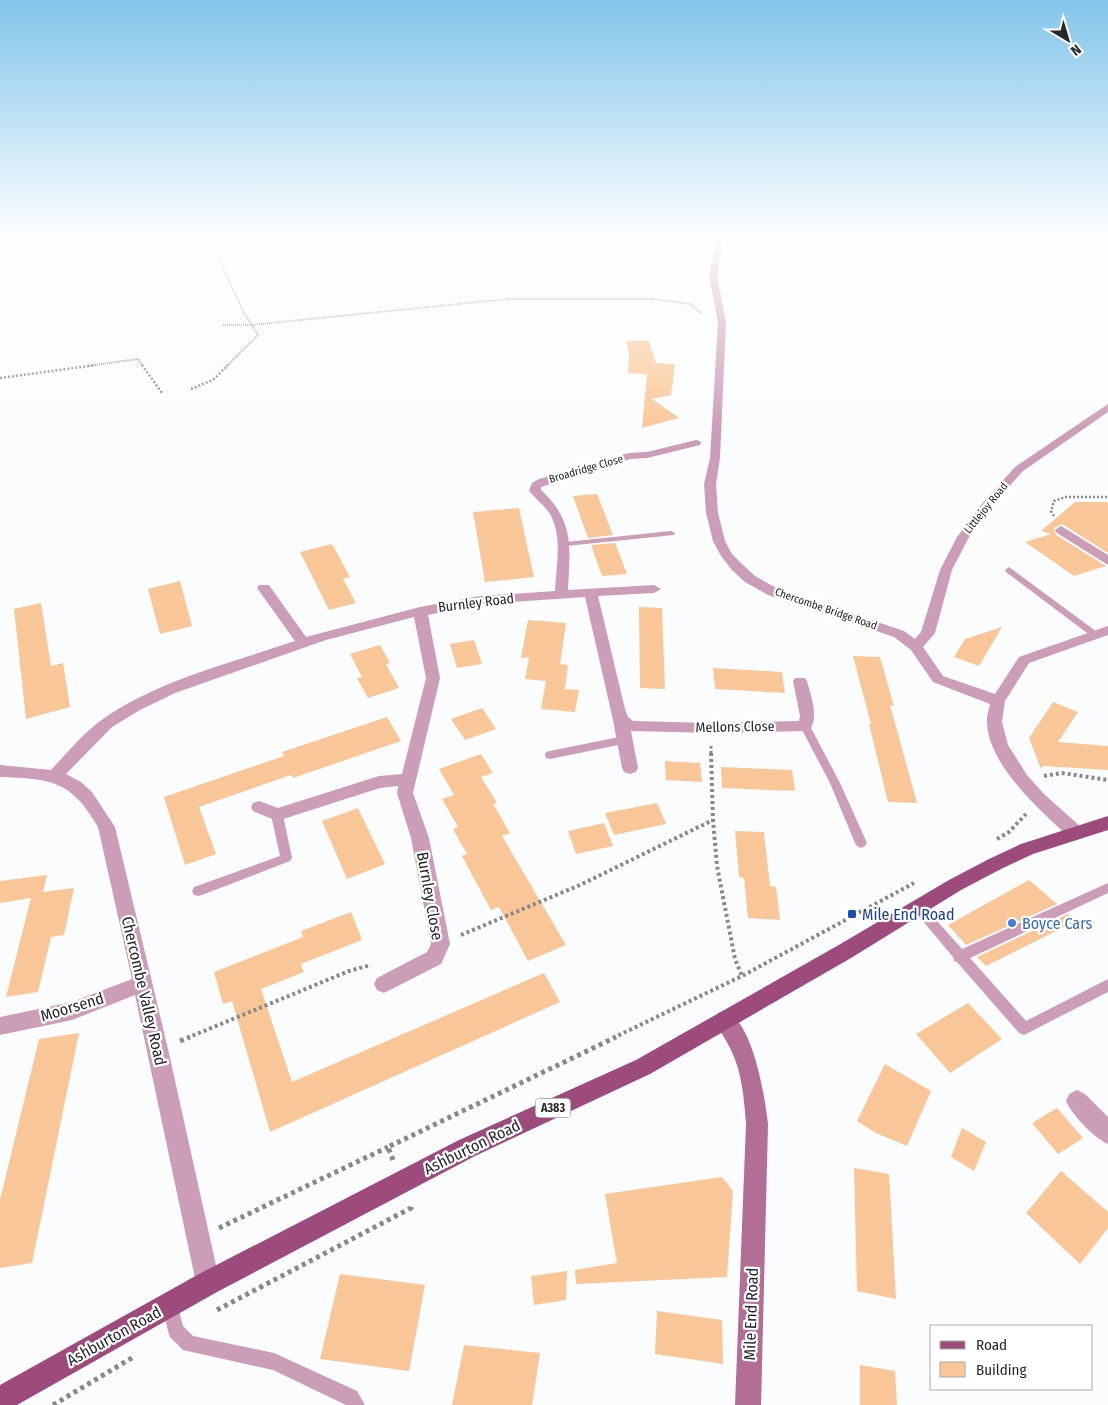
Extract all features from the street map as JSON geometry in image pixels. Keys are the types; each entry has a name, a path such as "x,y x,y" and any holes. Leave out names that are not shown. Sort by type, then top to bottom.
{"main road":[{"name":"Ashburton Road","path":"0,1400 208,1283 467,1148 643,1067 995,864 1027,850 1108,824"}],"street":[{"name":"Chercombe Bridge Road","path":"717,301 721,327 715,458 710,484 712,513 719,541 727,556 750,579 773,592 899,634 916,647 938,679 998,701"},
{"name":"Littlejoy Road","path":"916,647 928,633 946,570 963,536 986,506 1019,470 1108,407"},
{"name":"Broadridge Close","path":"561,594 566,544 556,512 535,491 536,486 543,481 629,456 647,455 696,443"},
{"path":"1061,530 1108,561"},
{"path":"264,588 302,643"},
{"name":"Burnley Road","path":"54,776 107,723 135,706 170,689 302,643 354,627 420,611 480,600 654,589"},
{"path":"591,592 621,720 630,768"},
{"name":"Burnley Close","path":"384,984 434,958 441,944 420,838 405,793 433,678 420,611"},
{"path":"1076,833 1038,798 1021,779 1000,746 994,722 998,701 1024,660 1101,632"},
{"path":"800,681 808,716 805,726"},
{"name":"Mellons Close","path":"621,720 630,726 645,728 805,726"},
{"name":"Chercombe Valley Road","path":"0,772 54,776 78,786 95,805 106,827 158,1049 208,1283"},
{"path":"258,808 277,815 379,782 409,779"},
{"name":"Moorsend","path":"0,1026 72,1011 143,983"},
{"name":"Mile End Road","path":"725,1020 736,1036 753,1082 759,1132 748,1405"},
{"path":"1077,1101 1108,1134"}],"lane":[{"path":"566,544 671,533"},
{"path":"1009,570 1101,632"},
{"path":"805,726 835,783 861,843"},
{"path":"550,755 624,740"},
{"path":"198,891 286,858 277,815"},
{"path":"959,957 1108,888"},
{"path":"918,908 1024,1029 1108,985"},
{"path":"170,1304 176,1331 189,1344 274,1362 351,1397 356,1405"}],"path":[{"path":"191,389 213,380 258,335 239,301"},
{"path":"223,324 251,325 490,301"},
{"path":"666,301 690,304 721,327"},
{"path":"0,378 138,359 162,393"},
{"path":"1061,530 1051,511 1054,501 1066,497 1108,496"},
{"path":"711,728 713,820 719,875 735,959 742,976"},
{"path":"1021,779 1062,773 1108,780"},
{"path":"441,944 477,927 580,885 713,820"},
{"path":"158,1049 195,1036 349,971 374,964 404,973"},
{"path":"198,1238 388,1147"},
{"path":"53,1405 68,1396"}],"building":[{"path":"626,341 649,341 656,363 675,364 671,395 652,399 679,418 642,428 647,374 628,373 629,354"},
{"path":"597,494 613,535 588,538 573,496"},
{"path":"1075,502 1108,502 1108,553 1062,524 1054,528 1056,535 1106,566 1074,576 1025,542 1051,534 1041,531"},
{"path":"519,508 534,577 485,582 473,512"},
{"path":"615,543 627,574 602,576 591,545"},
{"path":"332,544 350,577 343,579 356,603 329,610 300,552"},
{"path":"180,581 192,626 160,634 148,589"},
{"path":"41,603 51,666 63,663 70,707 26,719 14,609"},
{"path":"639,607 662,608 665,689 640,688"},
{"path":"528,620 566,623 560,664 568,665 565,689 579,690 575,712 541,709 546,681 525,679 529,657 521,658"},
{"path":"1002,627 979,666 954,657 965,639"},
{"path":"474,640 482,664 457,668 450,644"},
{"path":"380,645 390,663 386,664 399,688 368,698 357,678 362,677 350,654"},
{"path":"853,656 880,657 894,706 890,705 917,803 888,802 869,724 871,724"},
{"path":"713,668 782,672 785,693 715,689"},
{"path":"1053,702 1078,712 1058,742 1108,746 1108,770 1043,766 1041,769 1029,738"},
{"path":"482,708 496,729 465,740 451,719"},
{"path":"387,717 401,741 293,778 291,775 199,807 216,854 185,865 164,797 284,756 282,752"},
{"path":"481,754 493,773 481,777 497,803 493,804 510,833 502,836 566,945 528,961 499,907 491,910 462,856 467,854 453,829 458,827 442,799 454,795 439,769"},
{"path":"665,761 700,763 702,782 666,780"},
{"path":"721,767 792,770 795,791 722,788"},
{"path":"657,803 666,824 614,835 605,813"},
{"path":"358,808 385,864 347,879 322,821"},
{"path":"604,823 613,846 576,854 568,831"},
{"path":"735,831 764,832 770,886 776,887 780,920 748,918 744,878 739,877"},
{"path":"47,875 43,892 74,888 64,935 51,937 38,992 6,997 31,898 0,903 0,881"},
{"path":"1029,880 1057,904 966,945 948,925"},
{"path":"351,912 362,940 301,964 304,972 261,989 292,1082 544,973 560,1002 270,1132 232,1001 223,1004 214,972 303,937 301,931"},
{"path":"1068,914 1076,921 986,966 977,957"},
{"path":"968,1003 1002,1039 950,1073 916,1034"},
{"path":"79,1033 32,1263 0,1268 0,1200 39,1039"},
{"path":"885,1064 931,1091 907,1146 876,1133 857,1121"},
{"path":"1057,1108 1083,1138 1058,1154 1032,1123"},
{"path":"962,1128 986,1142 974,1171 951,1157"},
{"path":"854,1168 889,1174 896,1299 857,1291"},
{"path":"1061,1171 1108,1212 1108,1228 1080,1264 1026,1213"},
{"path":"722,1177 733,1191 727,1277 576,1284 575,1270 617,1263 605,1194"},
{"path":"567,1271 566,1300 534,1305 531,1276"},
{"path":"340,1274 425,1285 409,1371 320,1359"},
{"path":"657,1311 722,1320 723,1364 655,1354"},
{"path":"464,1345 540,1353 532,1405 452,1405"},
{"path":"860,1365 895,1371 897,1405 860,1405"}],"place":[{"name":"Mile End Road","path":"852,914"},
{"name":"Boyce Cars","path":"1012,923"}]}
